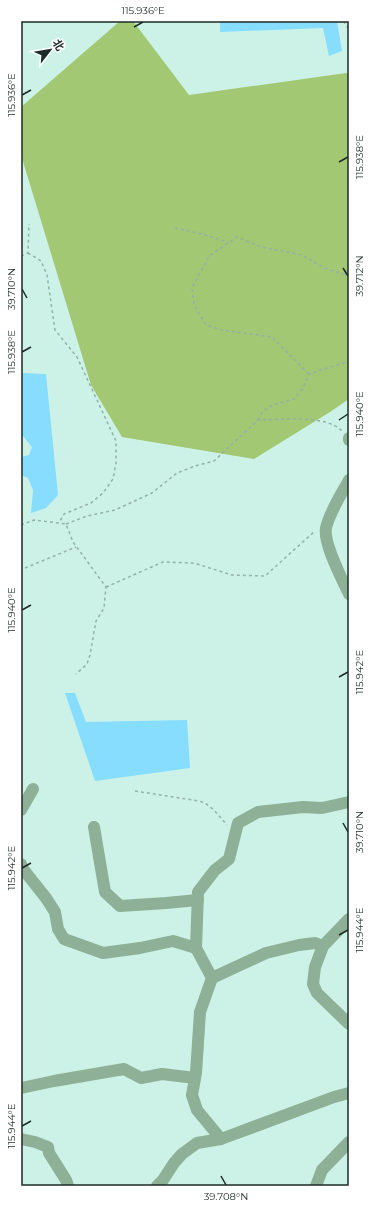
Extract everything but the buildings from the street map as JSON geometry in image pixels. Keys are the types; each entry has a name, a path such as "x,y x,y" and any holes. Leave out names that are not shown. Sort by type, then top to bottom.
{"street":[{"path":"349,480 326,529 333,559 349,594"},
{"path":"21,810 33,789"},
{"path":"212,978 196,948 198,892 215,870 229,860 238,823 258,812 303,807 322,808 349,802"},
{"path":"94,827 105,892 120,906 198,900"},
{"path":"21,864 23,869 55,912 58,929 64,939 104,953 140,948 173,941 196,948"},
{"path":"349,919 323,946 315,967 313,984 317,993 349,1024"},
{"path":"221,1139 197,1110 192,1095 195,1078 200,1012 212,978 266,953 299,944 315,942 323,946"},
{"path":"21,1088 124,1069 141,1078 162,1074 195,1078"},
{"path":"157,1186 164,1180 174,1163 182,1154 197,1144 221,1139 334,1097 349,1093"},
{"path":"21,1139 48,1147 49,1152 68,1186"},
{"path":"316,1186 322,1170 349,1142"}],"path":[{"path":"344,21 349,29"},
{"path":"28,253 29,224"},
{"path":"175,228 228,242"},
{"path":"309,374 272,338 222,330 206,325 194,305 192,288 209,256 237,237 260,247 302,256 324,268 349,276"},
{"path":"21,256 28,253"},
{"path":"28,253 41,262 47,275 55,330 77,357 116,441 116,463 113,479 103,493 91,503 64,514 59,523"},
{"path":"21,525 34,520 66,524 88,516 115,510 152,493 177,474 195,466 214,461 258,420 263,412 273,405 294,399 303,388 309,374 349,361"},
{"path":"258,420 306,419 336,425 349,439"},
{"path":"66,524 76,547 106,587 104,608 96,621 87,664 76,674"},
{"path":"106,587 163,562 194,563 232,575 266,576 320,527"},
{"path":"25,568 76,547"},
{"path":"135,792 177,797 205,803 214,810 225,824 236,830"}],"green space":[{"path":"120,21 133,21 189,95 346,73 349,74 349,399 254,459 122,437 91,385 21,155 21,107"}],"water":[{"path":"220,21 337,21 342,51 329,56 323,28 220,32"},
{"path":"21,373 46,374 58,495 46,508 31,513 33,490 28,478 21,475 21,457 29,455 32,447 23,436 21,437"},
{"path":"65,693 75,693 86,722 187,720 190,768 95,781"}]}
